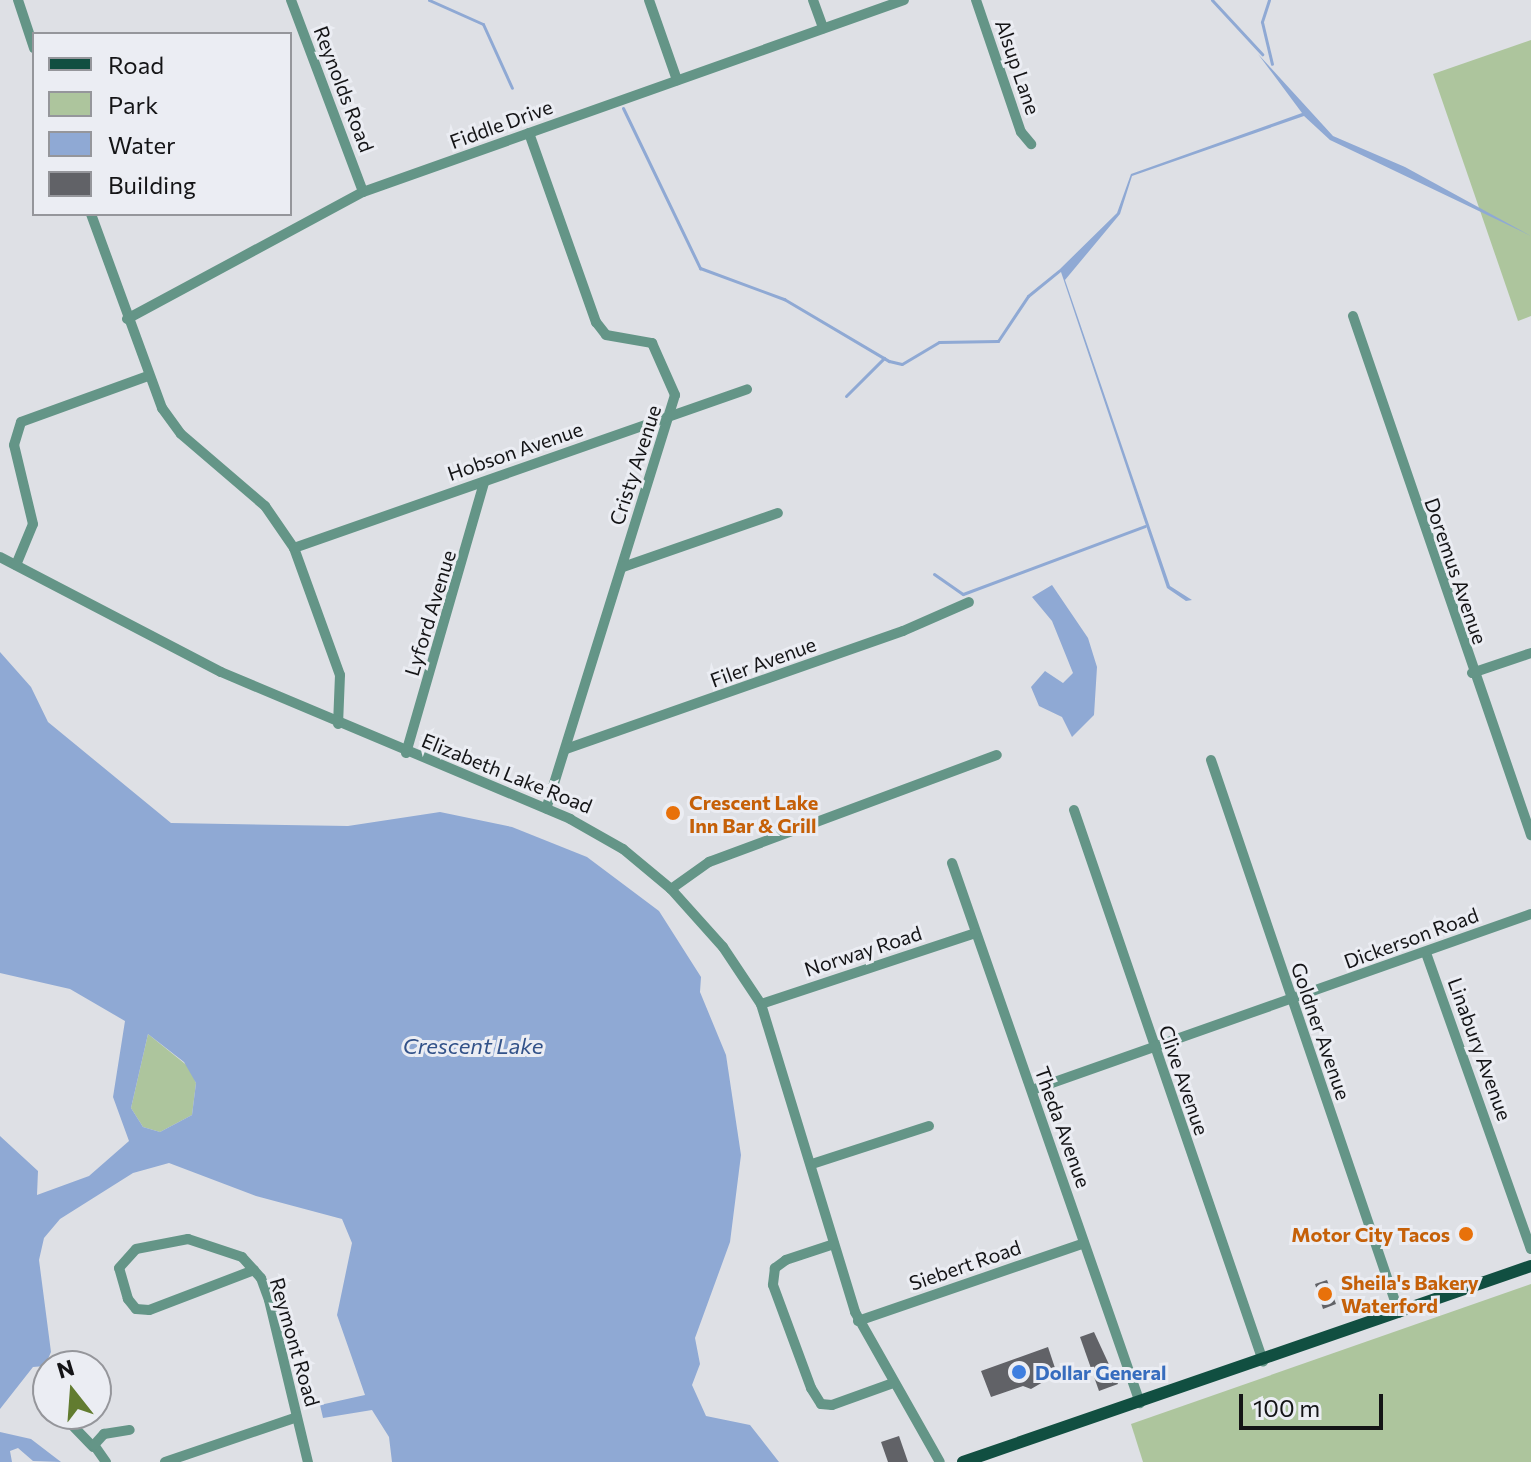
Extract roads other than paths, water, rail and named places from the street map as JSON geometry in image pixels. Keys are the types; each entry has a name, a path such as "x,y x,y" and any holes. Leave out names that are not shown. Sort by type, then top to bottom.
{"main road":[{"path":"963,1462 1531,1266"}],"street":[{"path":"18,0 32,42"},
{"name":"Reynolds Road","path":"291,0 363,192"},
{"path":"649,0 677,80"},
{"path":"813,0 823,28"},
{"name":"Fiddle Drive","path":"127,319 363,192 904,0"},
{"name":"Alsup Lane","path":"976,0 1021,132 1031,144"},
{"name":"Cristy Avenue","path":"529,133 596,322 606,335 652,343 664,358 675,395 546,808"},
{"path":"92,216 148,376 177,430 257,498 294,548 340,675 338,724"},
{"name":"Doremus Avenue","path":"1353,316 1472,673 1531,835"},
{"path":"16,565 33,524 14,445 21,422 148,376"},
{"name":"Hobson Avenue","path":"294,548 747,389"},
{"name":"Lyford Avenue","path":"406,753 484,482"},
{"path":"623,567 778,513"},
{"name":"Elizabeth Lake Road","path":"0,557 149,638 338,724 546,808 611,841 671,889 723,947 761,1004 858,1321 940,1462"},
{"name":"Filer Avenue","path":"566,749 903,631 969,602"},
{"path":"1472,673 1531,653"},
{"path":"671,889 709,862 997,755"},
{"name":"Goldner Avenue","path":"1211,760 1399,1313"},
{"name":"Clive Avenue","path":"1074,810 1263,1361"},
{"name":"Theda Avenue","path":"952,863 1140,1403"},
{"name":"Dickerson Road","path":"1032,1090 1531,914"},
{"name":"Norway Road","path":"761,1004 976,933"},
{"name":"Linabury Avenue","path":"1426,953 1531,1249"},
{"path":"812,1164 929,1126"},
{"name":"Reymont Road","path":"254,1270 149,1310 136,1309 125,1294 119,1268 124,1257 163,1241 214,1243 254,1270 269,1300 308,1462"},
{"name":"Siebert Road","path":"858,1321 1084,1243"},
{"path":"834,1244 786,1260 775,1268 773,1285 811,1388 821,1404 832,1405 893,1383"},
{"path":"165,1462 297,1417"},
{"path":"77,1430 106,1462"},
{"path":"93,1447 104,1434 130,1430"}],"water":[{"path":"1258,54 1333,136 1405,167 1531,236 1330,140 1304,116 1132,176 1120,214 1065,280 1170,586 1192,600 1186,601 1167,588 1060,269 1117,213 1131,174 1302,113"},
{"path":"1052,585 1088,638 1097,667 1094,715 1072,737 1062,717 1039,706 1031,687 1045,671 1063,683 1073,673 1052,621 1032,597"},
{"name":"Crescent Lake","path":"0,652 31,687 48,722 171,823 348,826 440,812 512,827 587,857 659,911 701,977 700,992 726,1055 741,1155 730,1242 695,1338 700,1364 692,1385 706,1416 750,1425 779,1462 392,1462 389,1437 372,1410 323,1418 320,1405 365,1395 337,1315 352,1243 342,1219 256,1196 169,1163 133,1173 60,1219 44,1238 39,1260 51,1350 32,1350 32,1368 0,1409 0,1136 38,1171 37,1195 89,1176 129,1141 113,1097 125,1021 70,989 0,973","holes":["148,1034 184,1062 196,1083 192,1115 160,1132 143,1127 131,1108"]},
{"path":"0,1432 31,1439 61,1462 33,1461 18,1448 10,1451 12,1462 0,1462"}],"waterway":[{"path":"429,0 483,24 512,88"},
{"path":"1212,0 1262,54"},
{"path":"1269,0 1262,22 1272,64"},
{"path":"623,108 700,268 784,299 889,361 902,364 939,342 998,341 1028,296 1060,270"},
{"path":"846,396 884,358"},
{"path":"934,574 963,594 1145,526"}],"place":[{"name":"Crescent Lake Inn Bar & Grill","path":"673,813"},
{"name":"Motor City Tacos","path":"1466,1234"},
{"name":"Sheila's Bakery Waterford","path":"1325,1294"},
{"name":"Dollar General","path":"1019,1372"}]}
